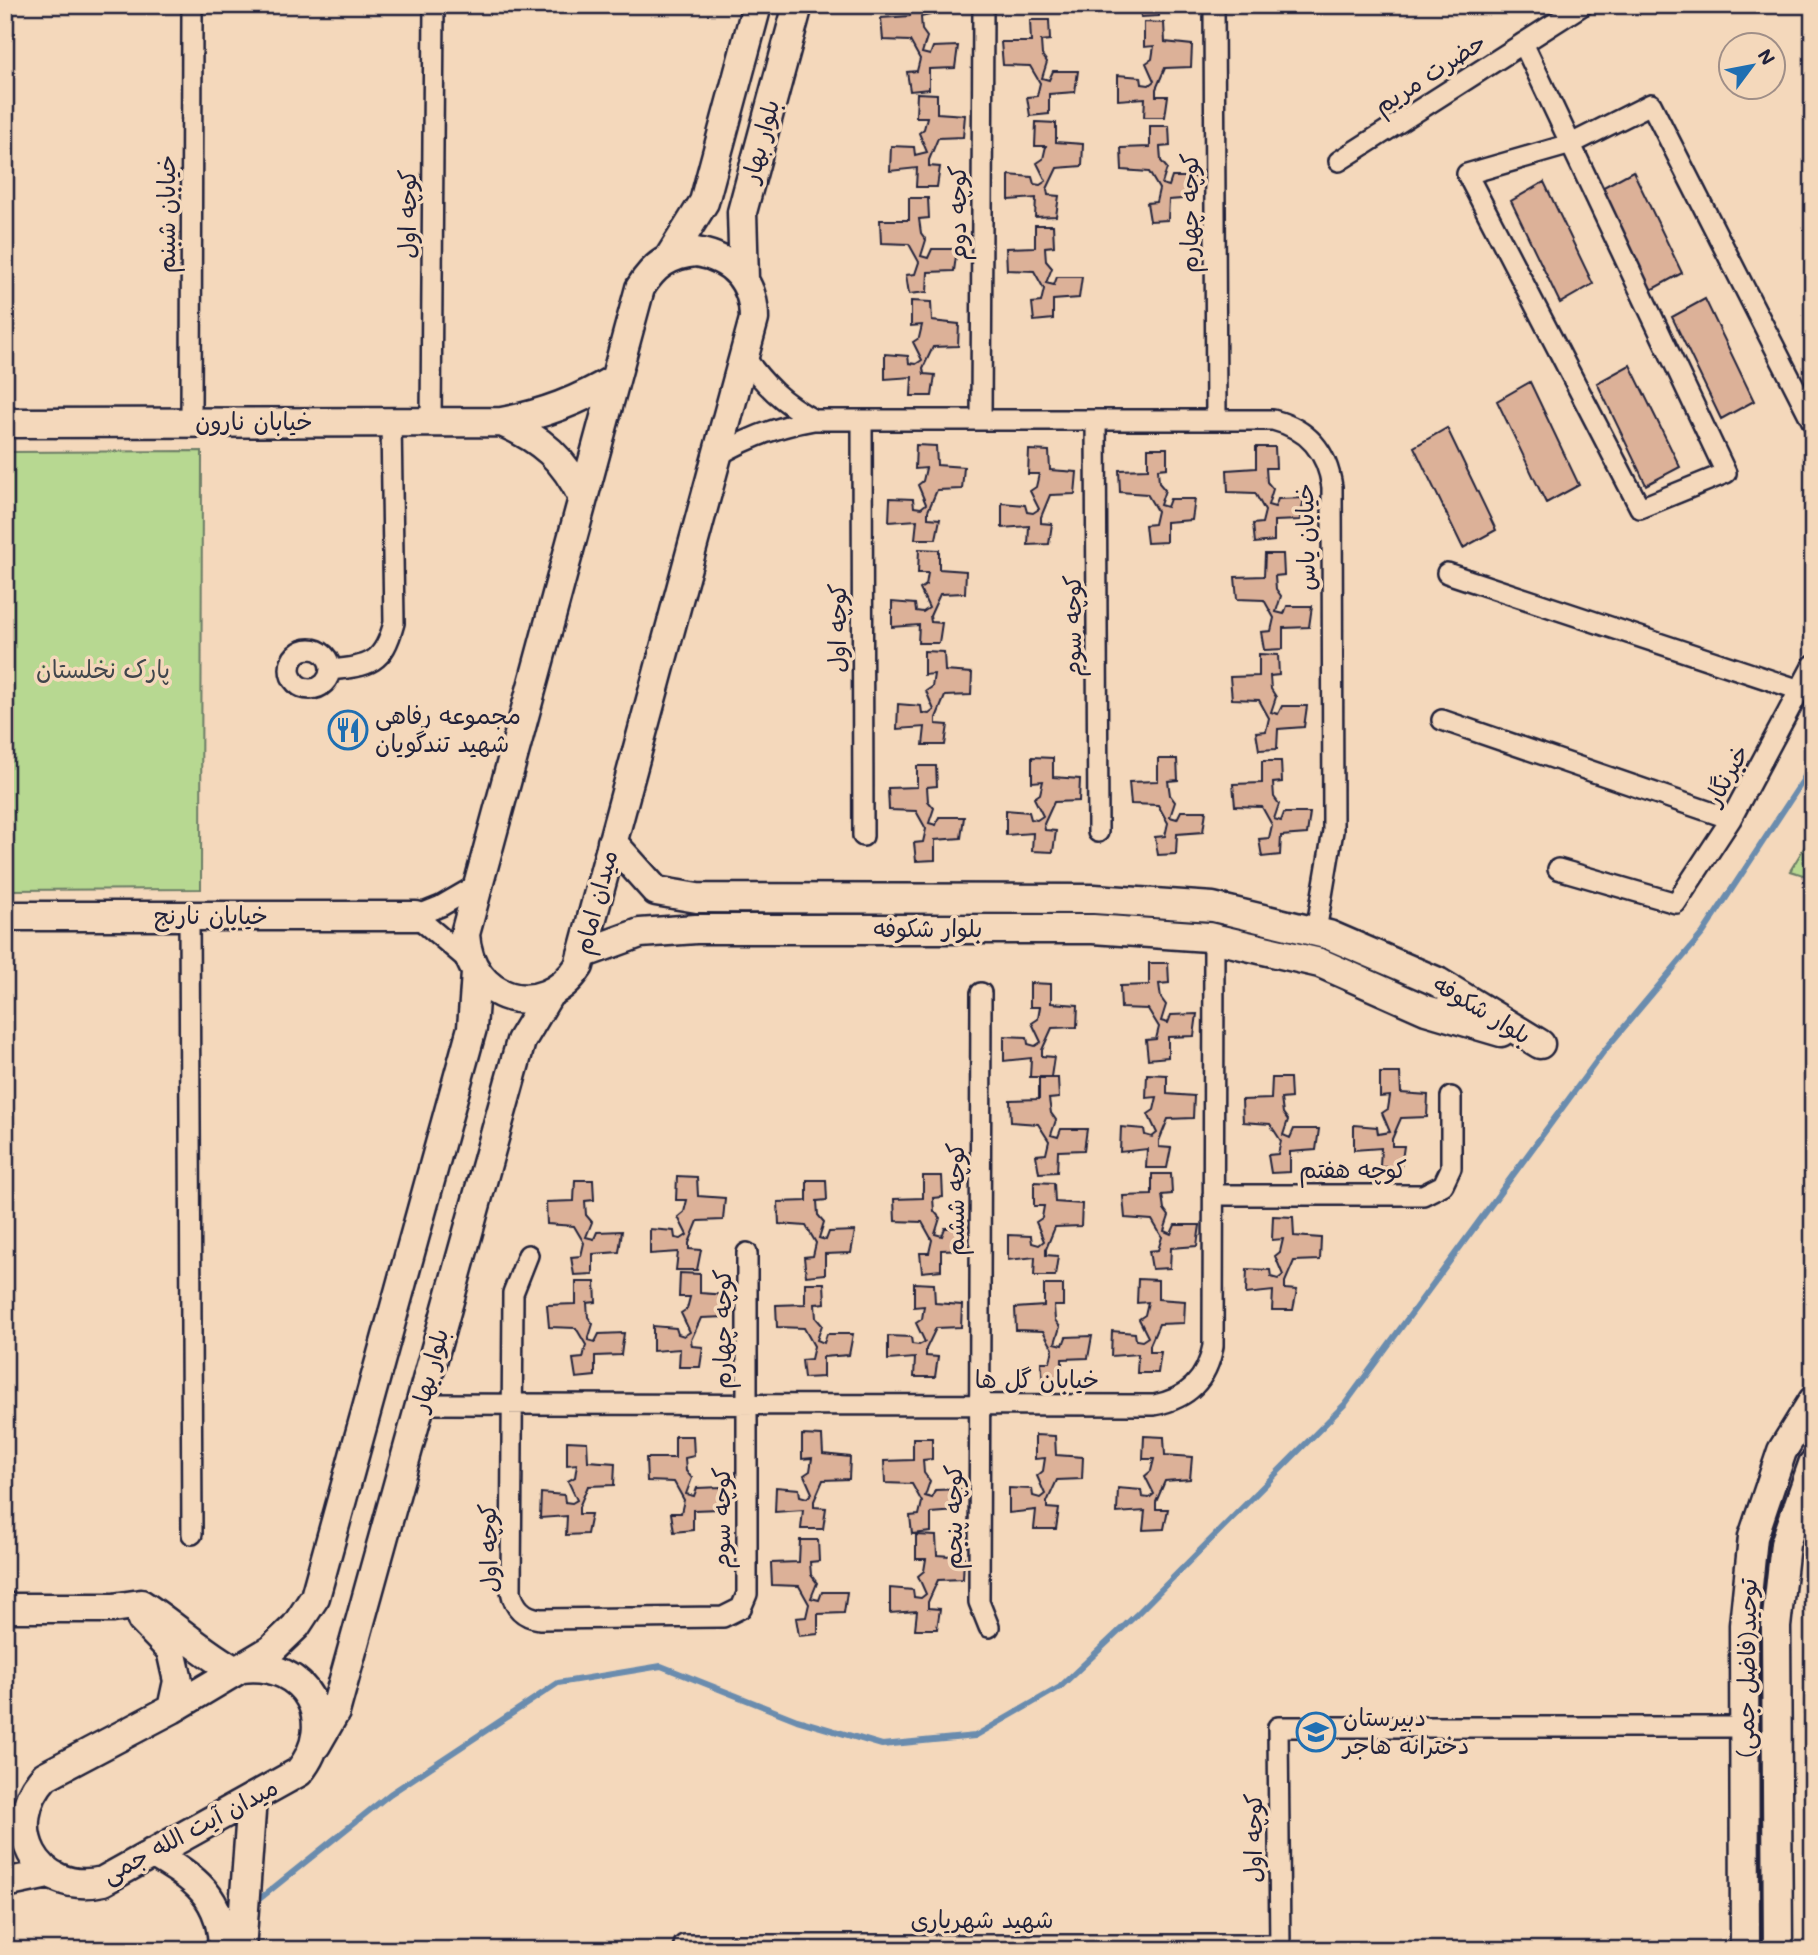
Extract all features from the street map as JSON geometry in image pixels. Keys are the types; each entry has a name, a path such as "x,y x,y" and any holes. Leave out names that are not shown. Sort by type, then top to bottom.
{"street":[{"name":"خیابان شبنم","path":"191,423 192,5"},
{"name":"کوچه اول","path":"432,422 434,5"},
{"name":"بلوار بهار","path":"669,258 704,202 757,5"},
{"name":"بلوار بهار","path":"744,279 742,212 798,5"},
{"path":"981,5 981,420"},
{"name":"کوچه چهارم","path":"1214,5 1216,421"},
{"name":"حضرت مریم","path":"1339,162 1583,5"},
{"path":"1523,43 1571,144 1726,473 1640,508 1467,174 1571,144 1651,104 1813,424"},
{"path":"472,967 465,934 640,288 657,266 682,253 710,254 735,268 744,279"},
{"name":"میدان امام","path":"549,994 571,977 582,954 754,320 754,305 744,279"},
{"path":"744,356 770,390 786,404 814,420"},
{"path":"502,422 555,410 580,400 615,379"},
{"name":"خیابان یاس","path":"717,456 747,438 780,426 814,420 1273,420 1289,424 1315,443 1330,471 1333,831 1316,932"},
{"name":"کوچه اول","path":"862,420 863,836"},
{"name":"کوچه سوم","path":"1096,420 1098,832"},
{"path":"330,670 362,667 387,649 394,623 391,422"},
{"name":"خیابان نارون","path":"5,423 502,422"},
{"path":"502,422 528,433 552,450 570,472 583,498"},
{"path":"1447,573 1800,690"},
{"name":"خبرنگار","path":"1558,869 1676,904 1731,819 1813,665"},
{"path":"1442,720 1731,819"},
{"name":"بلوار شکوفه","path":"582,954 640,933 696,929 1093,929 1214,938 1320,963 1426,1010 1540,1044 1438,982 1316,932 1213,906 1094,898 697,898 656,891 612,842"},
{"path":"479,884 441,906 416,916 496,992 523,999 549,994"},
{"name":"خیابان نارنج","path":"5,916 416,916"},
{"path":"190,916 192,1534"},
{"name":"خیابان گل ها","path":"421,1404 1154,1405 1169,1402 1195,1387 1210,1361 1213,1346 1214,938"},
{"name":"بلوار بهار","path":"239,1669 271,1650 296,1626 315,1597 472,1028 472,967"},
{"name":"کوچه ششم","path":"979,1405 981,993"},
{"name":"بلوار بهار","path":"315,1748 335,1712 521,1041 549,994"},
{"name":"کوچه هفتم","path":"1213,1195 1423,1195 1443,1185 1451,1168 1451,1097"},
{"name":"کوچه چهارم","path":"747,1253 747,1405"},
{"path":"512,1404 513,1293 528,1255"},
{"name":"توحید(فاضل جمی)","path":"1745,1950 1744,1625 1753,1536 1782,1451 1813,1401"},
{"name":"کوچه اول","path":"512,1404 511,1591 518,1608 527,1616 540,1619 723,1617"},
{"name":"کوچه سوم","path":"723,1617 737,1612 747,1594 747,1405"},
{"name":"کوچه پنجم","path":"979,1405 979,1602 989,1628"},
{"name":"توحید(فاضل جمی)","path":"1779,1950 1776,1627 1785,1544 1813,1464"},
{"path":"5,1608 113,1608 141,1604 174,1625 213,1659 239,1669 271,1668 296,1681 313,1705 317,1733 315,1748"},
{"path":"113,1608 146,1622 172,1650 178,1681 172,1709"},
{"path":"48,1874 13,1833 27,1798 45,1776 172,1709 239,1669"},
{"name":"کوچه اول","path":"1279,1947 1278,1727 1744,1727"},
{"name":"میدان آیت الله جمی","path":"48,1874 75,1884 103,1881 299,1772 315,1748"},
{"path":"229,1938 245,1895 252,1798"},
{"path":"152,1853 182,1871 214,1900 229,1938"},
{"path":"5,1882 48,1874"},
{"name":"شهید شهریاری","path":"684,1945 1279,1947"}],"shaded area":[{"path":"1813,1516 1813,1715 1802,1715 1806,1549"}],"green space":[{"name":"پارک نخلستان","path":"202,451 201,889 5,890 5,452"},
{"path":"1813,833 1813,878 1790,871"}],"building":[{"path":"911,5 930,5 930,15 921,17 922,30 927,37 922,53 930,55 933,47 958,46 955,68 929,69 929,89 910,91 907,72 917,71 920,59 910,41 883,40 881,18 910,16"},
{"path":"1031,5 1053,5 1052,12 1031,12"},
{"path":"1139,5 1160,5 1159,16 1141,17"},
{"path":"1030,20 1049,20 1050,40 1041,41 1042,55 1047,62 1042,78 1049,80 1053,71 1078,71 1075,92 1049,94 1049,114 1030,116 1027,97 1037,96 1040,83 1030,66 1003,65 1001,42 1031,42"},
{"path":"1144,22 1164,23 1165,42 1192,45 1191,67 1165,68 1156,89 1156,96 1168,96 1165,117 1144,117 1145,98 1118,100 1118,75 1141,77 1142,84 1149,85 1154,81 1146,63 1152,59 1154,46 1144,47"},
{"path":"917,93 937,94 937,113 965,115 963,137 938,138 929,160 929,166 940,167 937,187 916,187 917,168 890,171 891,146 914,147 915,155 927,152 919,133 924,129 927,117 916,117"},
{"path":"1036,122 1056,123 1056,142 1083,144 1082,166 1057,168 1047,189 1048,195 1059,196 1056,216 1035,217 1036,198 1009,200 1009,175 1032,177 1034,184 1040,185 1046,181 1037,163 1043,159 1046,146 1035,146"},
{"path":"1150,126 1169,126 1170,146 1160,147 1161,161 1167,168 1162,184 1169,186 1172,177 1198,177 1195,198 1169,200 1168,220 1150,221 1147,203 1156,202 1159,189 1149,172 1122,170 1121,148 1150,147"},
{"path":"1633,171 1682,273 1649,291 1600,189"},
{"path":"1544,182 1593,284 1560,303 1511,201"},
{"path":"909,198 928,198 929,218 919,219 921,233 926,240 921,256 928,258 932,249 957,249 954,271 928,272 927,292 909,294 906,275 915,274 919,262 909,244 881,243 880,220 909,220"},
{"path":"1035,225 1053,225 1054,246 1045,247 1046,261 1052,268 1046,283 1054,285 1057,277 1082,277 1079,298 1053,300 1053,319 1034,321 1032,303 1041,302 1044,289 1034,271 1007,270 1006,248 1035,247"},
{"path":"1705,299 1754,401 1721,419 1672,317"},
{"path":"911,301 931,302 932,321 959,324 958,346 933,347 923,368 924,374 935,375 932,396 911,396 912,377 885,379 885,354 908,356 909,363 916,364 922,360 913,342 919,338 922,325 911,326"},
{"path":"1630,365 1680,467 1646,485 1597,383"},
{"path":"1530,382 1579,485 1546,503 1497,401"},
{"path":"1447,428 1496,530 1463,548 1414,447"},
{"path":"916,445 936,446 937,465 964,467 962,489 937,490 928,511 928,518 940,519 936,539 915,539 917,520 889,522 890,498 913,499 914,507 921,508 926,504 918,485 923,481 926,468 915,469"},
{"path":"1256,447 1275,447 1276,468 1266,468 1267,482 1273,489 1268,505 1275,507 1278,499 1304,498 1300,520 1274,521 1274,541 1255,543 1253,524 1262,523 1265,511 1255,493 1228,492 1227,470 1256,468"},
{"path":"1148,448 1167,448 1167,468 1158,469 1159,483 1165,490 1160,505 1167,507 1170,499 1195,499 1192,520 1166,522 1166,542 1147,543 1145,525 1154,524 1157,511 1147,494 1120,492 1119,470 1148,469"},
{"path":"1029,450 1049,451 1050,470 1077,472 1075,494 1050,495 1041,517 1041,523 1052,524 1049,544 1028,545 1029,526 1002,528 1002,503 1025,505 1027,512 1033,513 1039,509 1030,491 1036,487 1039,474 1028,474"},
{"path":"919,549 939,550 939,569 966,571 965,593 940,594 930,616 931,622 942,623 939,643 918,643 919,625 892,627 892,602 915,604 916,611 923,612 929,608 920,589 926,585 928,573 918,573"},
{"path":"1265,554 1283,554 1284,575 1275,576 1276,589 1281,596 1276,612 1284,614 1287,606 1312,606 1309,627 1283,628 1283,649 1264,650 1261,632 1271,631 1274,618 1264,600 1237,599 1235,577 1264,576"},
{"path":"924,651 944,652 945,671 972,673 971,695 945,696 936,718 936,724 948,725 945,745 923,745 925,727 897,729 898,704 921,706 922,713 929,714 934,710 926,691 932,687 934,674 924,675"},
{"path":"1259,654 1278,655 1279,675 1270,676 1271,689 1276,697 1271,712 1278,714 1282,706 1307,706 1304,727 1278,729 1277,749 1259,750 1256,732 1266,731 1269,718 1259,700 1232,699 1230,677 1259,676"},
{"path":"1032,757 1053,758 1053,777 1080,779 1079,801 1054,802 1044,824 1045,830 1056,831 1053,852 1032,851 1033,833 1006,835 1006,810 1029,812 1031,819 1037,820 1043,816 1034,798 1040,794 1043,781 1032,782"},
{"path":"1158,759 1177,759 1178,780 1168,781 1170,795 1175,802 1170,817 1177,819 1181,811 1206,811 1203,832 1177,834 1176,854 1158,855 1155,837 1165,836 1168,823 1158,805 1131,804 1129,782 1158,781"},
{"path":"1262,761 1281,761 1282,782 1273,783 1274,797 1279,804 1274,819 1281,821 1284,813 1310,813 1307,834 1281,836 1280,855 1262,857 1259,839 1269,838 1272,825 1262,807 1235,806 1233,784 1262,783"},
{"path":"917,766 936,766 937,786 927,787 928,801 934,808 929,823 936,825 939,817 964,817 961,838 935,840 935,860 916,861 914,843 923,842 926,829 916,811 889,810 888,788 917,787"},
{"path":"1149,963 1168,963 1169,983 1159,984 1161,998 1166,1005 1161,1021 1168,1023 1171,1015 1197,1014 1194,1036 1168,1037 1168,1057 1148,1059 1146,1040 1156,1039 1159,1027 1148,1009 1121,1008 1120,986 1149,985"},
{"path":"1030,983 1051,984 1051,1003 1078,1005 1077,1027 1052,1028 1042,1050 1042,1056 1054,1057 1051,1077 1030,1077 1031,1058 1004,1061 1004,1036 1027,1037 1028,1044 1035,1046 1041,1042 1032,1023 1038,1019 1040,1007 1030,1007"},
{"path":"1380,1073 1400,1073 1401,1093 1428,1095 1427,1117 1401,1118 1392,1139 1392,1146 1404,1146 1401,1167 1380,1167 1381,1148 1354,1150 1354,1125 1377,1127 1378,1134 1390,1132 1382,1113 1388,1109 1390,1096 1380,1097"},
{"path":"1147,1074 1167,1075 1167,1094 1194,1096 1193,1118 1168,1119 1159,1141 1159,1147 1171,1148 1167,1168 1146,1168 1147,1149 1120,1152 1121,1127 1144,1129 1145,1135 1152,1137 1157,1133 1148,1114 1154,1110 1157,1097 1146,1098"},
{"path":"1039,1078 1058,1078 1059,1098 1049,1099 1051,1113 1056,1120 1051,1135 1058,1137 1061,1129 1087,1129 1084,1150 1058,1151 1057,1172 1039,1173 1036,1155 1046,1154 1049,1141 1038,1124 1011,1122 1010,1100 1039,1099"},
{"path":"1272,1078 1290,1078 1291,1098 1281,1099 1283,1113 1288,1120 1283,1135 1290,1138 1294,1129 1319,1129 1316,1150 1290,1152 1290,1172 1271,1173 1268,1155 1278,1154 1281,1141 1270,1124 1243,1122 1242,1100 1271,1099"},
{"path":"1152,1174 1171,1174 1172,1194 1162,1195 1164,1209 1169,1216 1164,1231 1171,1234 1175,1225 1200,1225 1197,1246 1171,1248 1170,1268 1152,1269 1149,1251 1158,1250 1162,1237 1152,1220 1125,1218 1123,1196 1152,1195"},
{"path":"677,1176 697,1177 698,1196 725,1198 723,1220 698,1221 689,1243 689,1249 701,1250 697,1270 676,1270 678,1252 650,1254 650,1229 674,1231 675,1238 681,1239 687,1235 678,1217 684,1212 687,1200 676,1200"},
{"path":"923,1176 942,1176 943,1197 933,1198 934,1211 940,1218 935,1234 942,1236 945,1228 971,1227 967,1249 941,1250 941,1270 922,1272 920,1253 929,1253 932,1240 922,1222 895,1221 894,1199 923,1198"},
{"path":"575,1180 593,1180 594,1200 585,1201 586,1215 592,1222 586,1237 594,1239 597,1232 622,1231 619,1252 593,1254 593,1274 574,1275 571,1257 581,1256 584,1243 574,1226 547,1224 546,1202 574,1201"},
{"path":"807,1180 826,1180 827,1200 817,1201 818,1215 824,1222 819,1238 826,1240 829,1232 855,1231 851,1253 825,1254 825,1274 806,1276 804,1257 813,1256 816,1243 806,1226 779,1224 778,1202 807,1201"},
{"path":"1034,1182 1054,1183 1055,1202 1082,1204 1081,1226 1055,1227 1046,1249 1046,1255 1058,1256 1055,1276 1034,1276 1035,1257 1008,1260 1008,1235 1031,1236 1032,1243 1039,1245 1044,1241 1036,1222 1042,1218 1044,1206 1034,1206"},
{"path":"1273,1216 1293,1217 1294,1236 1321,1238 1320,1260 1294,1261 1285,1282 1285,1289 1297,1290 1293,1310 1272,1310 1273,1291 1246,1294 1247,1269 1270,1270 1271,1277 1278,1279 1283,1275 1275,1256 1280,1252 1283,1239 1272,1240"},
{"path":"680,1273 700,1274 700,1293 727,1295 726,1317 701,1318 691,1340 692,1346 703,1347 700,1367 679,1367 680,1349 653,1351 653,1326 676,1328 678,1334 684,1336 690,1332 681,1313 687,1309 690,1297 679,1297"},
{"path":"1138,1279 1158,1280 1158,1299 1185,1301 1184,1323 1159,1324 1150,1345 1150,1352 1161,1352 1158,1373 1137,1373 1138,1354 1111,1356 1112,1331 1135,1333 1136,1340 1142,1341 1148,1337 1139,1319 1145,1315 1148,1302 1137,1303"},
{"path":"576,1282 595,1282 596,1302 587,1303 588,1317 593,1324 588,1340 595,1342 599,1334 624,1333 621,1355 595,1356 595,1376 576,1378 573,1359 583,1358 586,1345 576,1328 549,1327 547,1305 576,1304"},
{"path":"805,1283 824,1283 825,1303 815,1304 816,1318 822,1325 817,1340 824,1343 827,1334 853,1334 849,1355 823,1357 823,1377 804,1378 802,1360 811,1359 814,1346 804,1328 777,1327 776,1305 805,1304"},
{"path":"914,1283 934,1284 935,1303 962,1305 961,1327 936,1328 926,1349 926,1356 938,1357 935,1377 914,1377 915,1358 888,1360 888,1336 911,1337 912,1344 925,1342 916,1323 922,1319 924,1306 914,1307"},
{"path":"1044,1285 1063,1285 1063,1306 1054,1306 1055,1320 1060,1327 1055,1343 1063,1345 1066,1337 1092,1336 1088,1358 1062,1359 1062,1379 1043,1381 1041,1362 1050,1362 1053,1349 1043,1331 1016,1330 1015,1308 1044,1306"},
{"path":"802,1435 822,1436 823,1454 850,1457 849,1479 823,1480 814,1501 814,1507 826,1508 823,1529 801,1529 803,1510 775,1512 776,1487 799,1489 800,1496 807,1498 812,1493 804,1475 810,1471 812,1458 802,1459"},
{"path":"1035,1435 1055,1436 1056,1455 1083,1457 1082,1479 1057,1480 1047,1502 1047,1508 1059,1509 1056,1529 1034,1529 1036,1510 1009,1513 1009,1488 1032,1489 1033,1496 1040,1498 1045,1494 1037,1476 1043,1471 1045,1458 1035,1459"},
{"path":"675,1436 693,1436 694,1456 685,1458 686,1471 692,1478 686,1494 694,1496 697,1488 722,1487 719,1509 693,1510 693,1530 674,1532 671,1513 681,1513 684,1500 674,1482 647,1481 646,1458 675,1458"},
{"path":"1144,1436 1164,1437 1165,1455 1192,1457 1190,1479 1165,1481 1156,1502 1156,1509 1168,1509 1164,1529 1143,1530 1145,1511 1117,1513 1118,1488 1141,1490 1142,1497 1149,1498 1154,1494 1145,1476 1151,1471 1154,1459 1143,1459"},
{"path":"913,1438 932,1438 932,1459 923,1460 924,1473 930,1481 925,1496 932,1498 935,1490 961,1489 957,1511 931,1513 931,1532 912,1534 910,1516 919,1515 922,1502 912,1484 885,1483 884,1461 913,1460"},
{"path":"567,1441 587,1442 588,1461 615,1463 614,1485 588,1486 579,1507 579,1514 591,1514 587,1534 566,1535 567,1516 540,1518 541,1493 564,1495 565,1502 572,1503 577,1500 568,1481 575,1477 577,1464 567,1465"},
{"path":"916,1535 936,1536 937,1555 964,1557 963,1579 938,1580 928,1602 928,1608 940,1609 937,1629 915,1629 917,1611 890,1613 890,1588 913,1590 914,1597 921,1598 926,1594 918,1576 924,1571 926,1559 916,1559"},
{"path":"800,1540 818,1540 819,1561 810,1562 811,1575 817,1583 811,1598 819,1600 822,1592 847,1592 844,1613 818,1614 818,1634 799,1636 796,1618 806,1617 809,1604 799,1586 772,1585 771,1563 799,1562"}],"waterway":[{"path":"252,1905 390,1794 558,1683 661,1666 797,1720 882,1745 975,1736 1060,1687 1136,1615 1345,1404 1604,1051 1703,933 1802,782 1813,760"},
{"path":"196,1950 214,1936"}],"place":[{"name":"مجموعه رفاهی شهید تندگویان","path":"348,730"},
{"name":"دبیرستان دخترانه هاجر","path":"1316,1732"}]}
